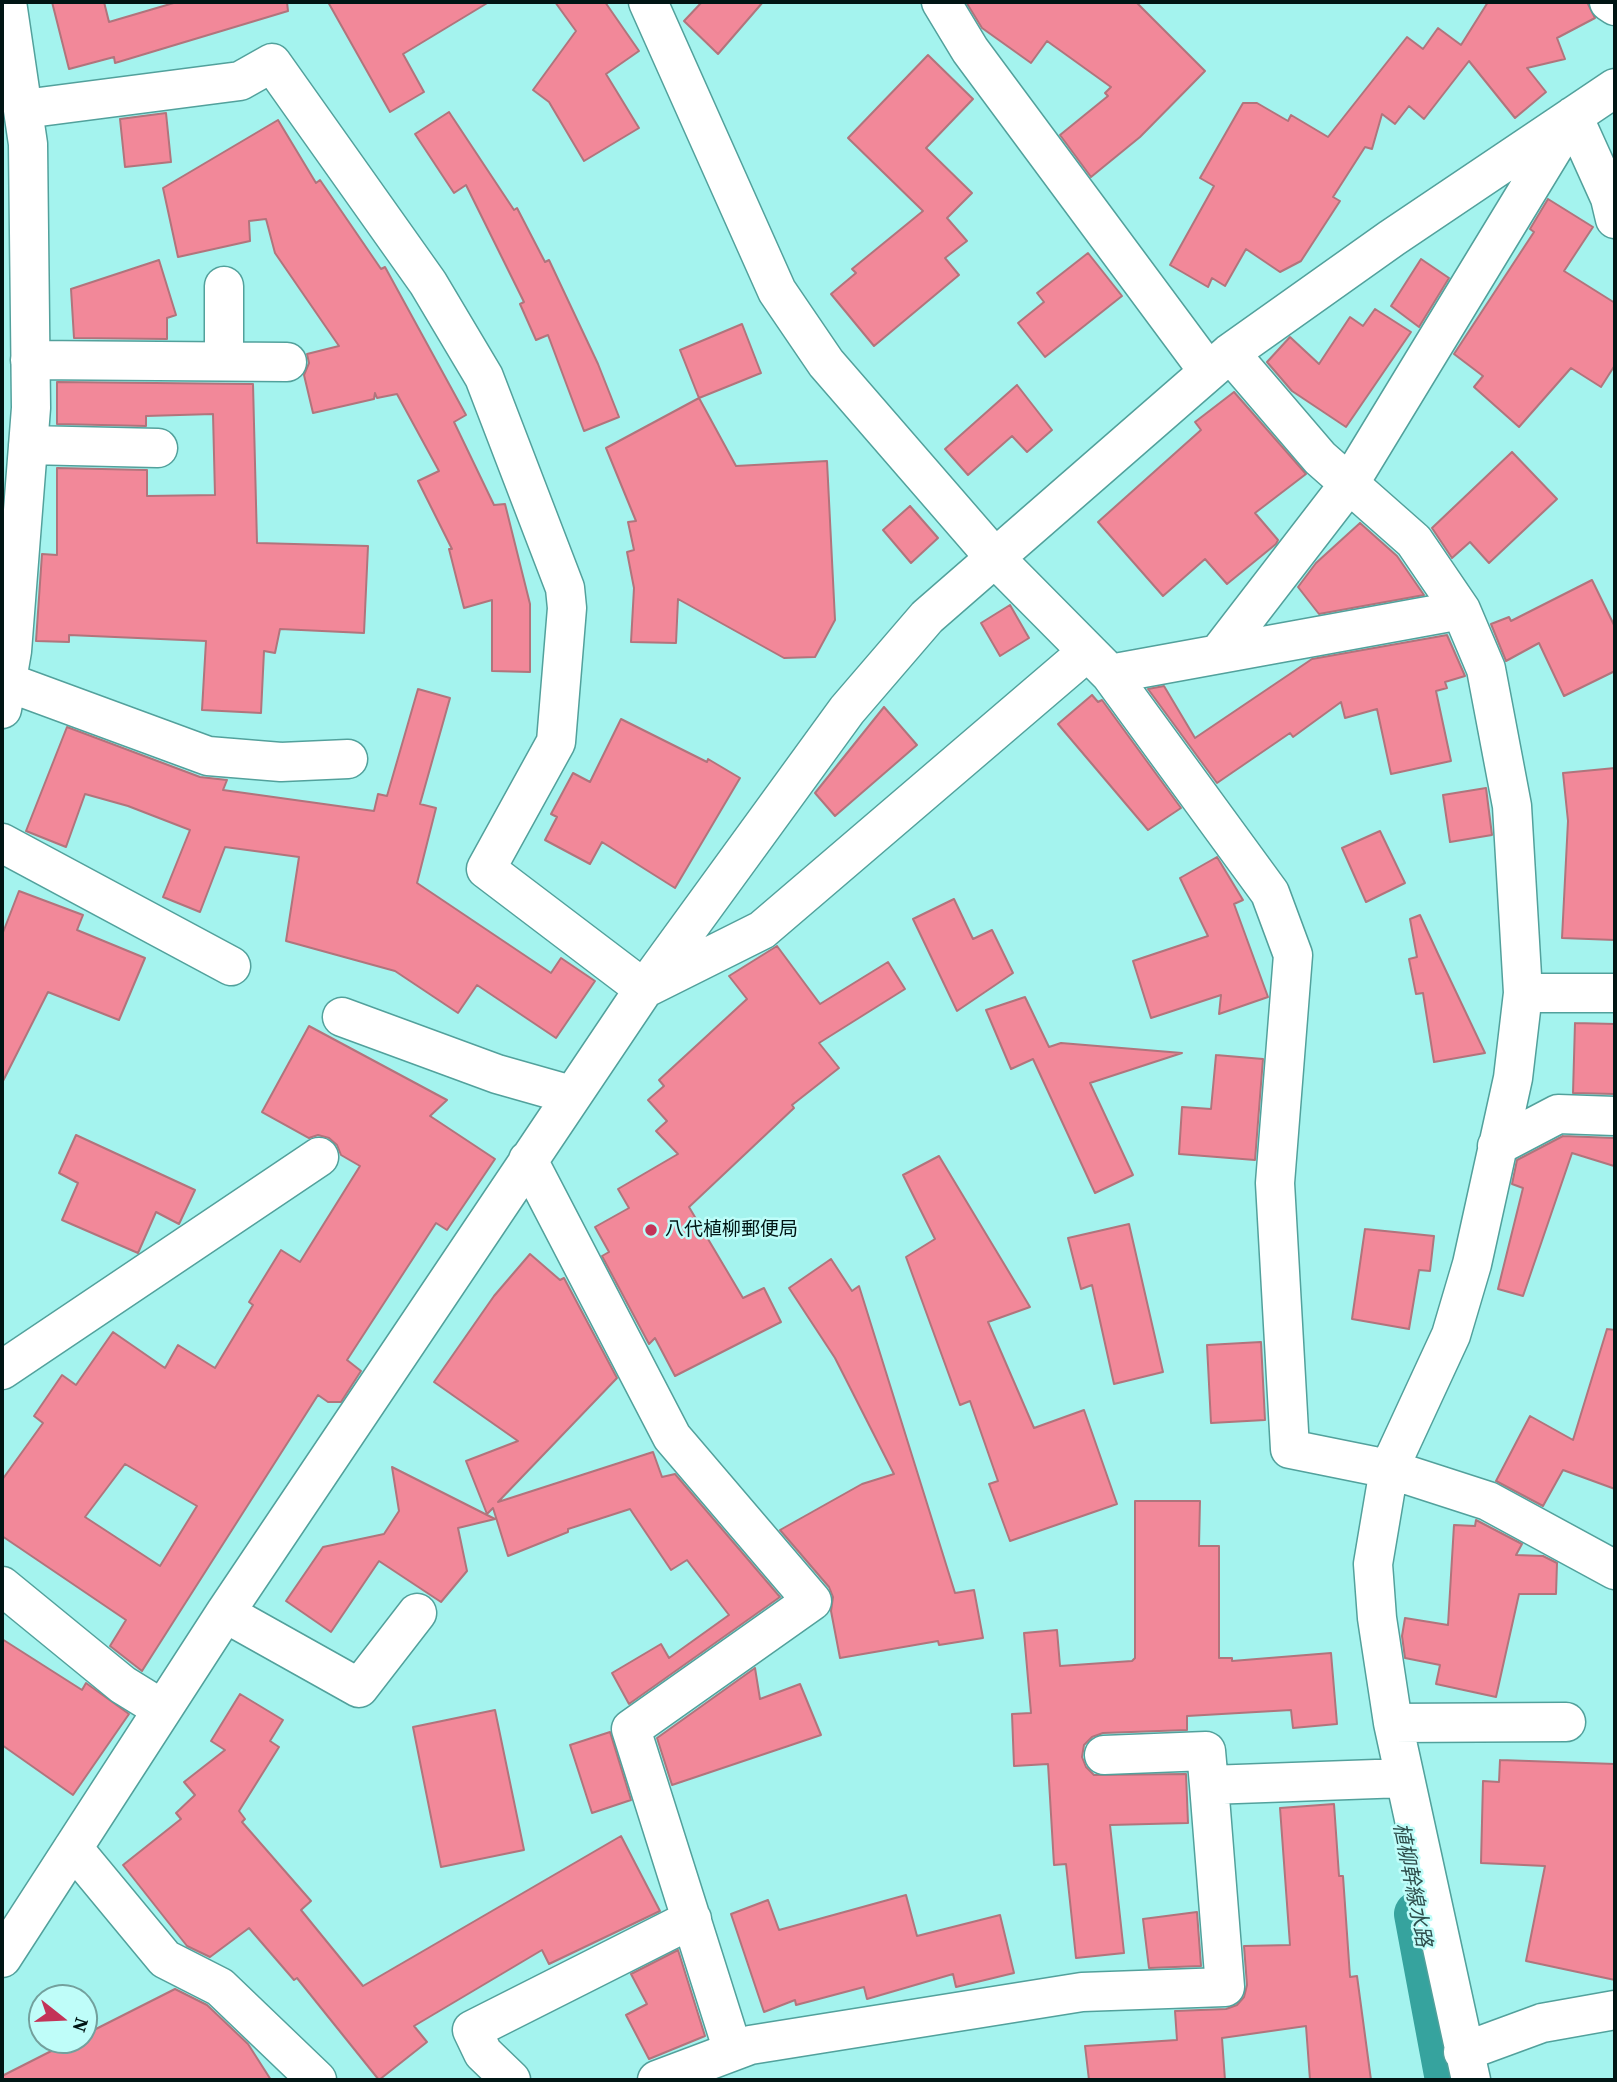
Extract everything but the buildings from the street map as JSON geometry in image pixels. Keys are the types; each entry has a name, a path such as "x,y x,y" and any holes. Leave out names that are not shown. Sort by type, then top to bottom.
{"street":[{"path":"7,2 28,144 30,360 28,445 12,651 4,695 208,755 281,762 348,759"},
{"path":"648,2 777,291 826,363 996,559 1098,663 1270,894 1293,955 1275,1183 1290,1449 1389,1469 1488,1501 1615,1570"},
{"path":"941,2 970,50 1219,362 1320,458 1414,541 1461,610 1486,669 1512,806 1523,993 1513,1078 1472,1264 1451,1335 1389,1469 1373,1564 1378,1629 1404,1778 1467,2066 1542,2023 1615,2010"},
{"path":"1609,2 1615,6"},
{"path":"24,109 240,81 272,63 428,283 484,377 565,588 567,608 556,742 486,869 644,989"},
{"path":"2,1958 162,1709 644,989 847,710 926,617 996,559 1219,362 1615,88"},
{"path":"1573,116 1610,198 1615,219"},
{"path":"1218,654 1349,484 1573,116"},
{"path":"223,286 224,361"},
{"path":"30,360 287,362"},
{"path":"28,445 158,448"},
{"path":"644,989 762,930 1098,663 1218,654 1461,610"},
{"path":"2,843 231,966"},
{"path":"1523,993 1615,993"},
{"path":"342,1017 496,1074 571,1096"},
{"path":"1497,1146 1559,1114 1615,1116"},
{"path":"2,1370 319,1157"},
{"path":"528,1160 672,1437 813,1601 631,1729 733,2051"},
{"path":"2,1586 123,1685 162,1709"},
{"path":"225,1614 359,1688 417,1613"},
{"path":"1393,1723 1566,1722"},
{"path":"657,2080 750,2045 1082,1992 1225,1987 1206,1751 1104,1755"},
{"path":"1209,1785 1404,1778"},
{"path":"73,1848 165,1959 220,1987 317,2080"},
{"path":"511,2080 484,2053 472,2030 692,1919"}],"waterway":[{"name":"植柳幹線水路","path":"1417,1914 1448,2080"}],"place":[{"name":"八代植柳郵便局","path":"651,1230"}]}
